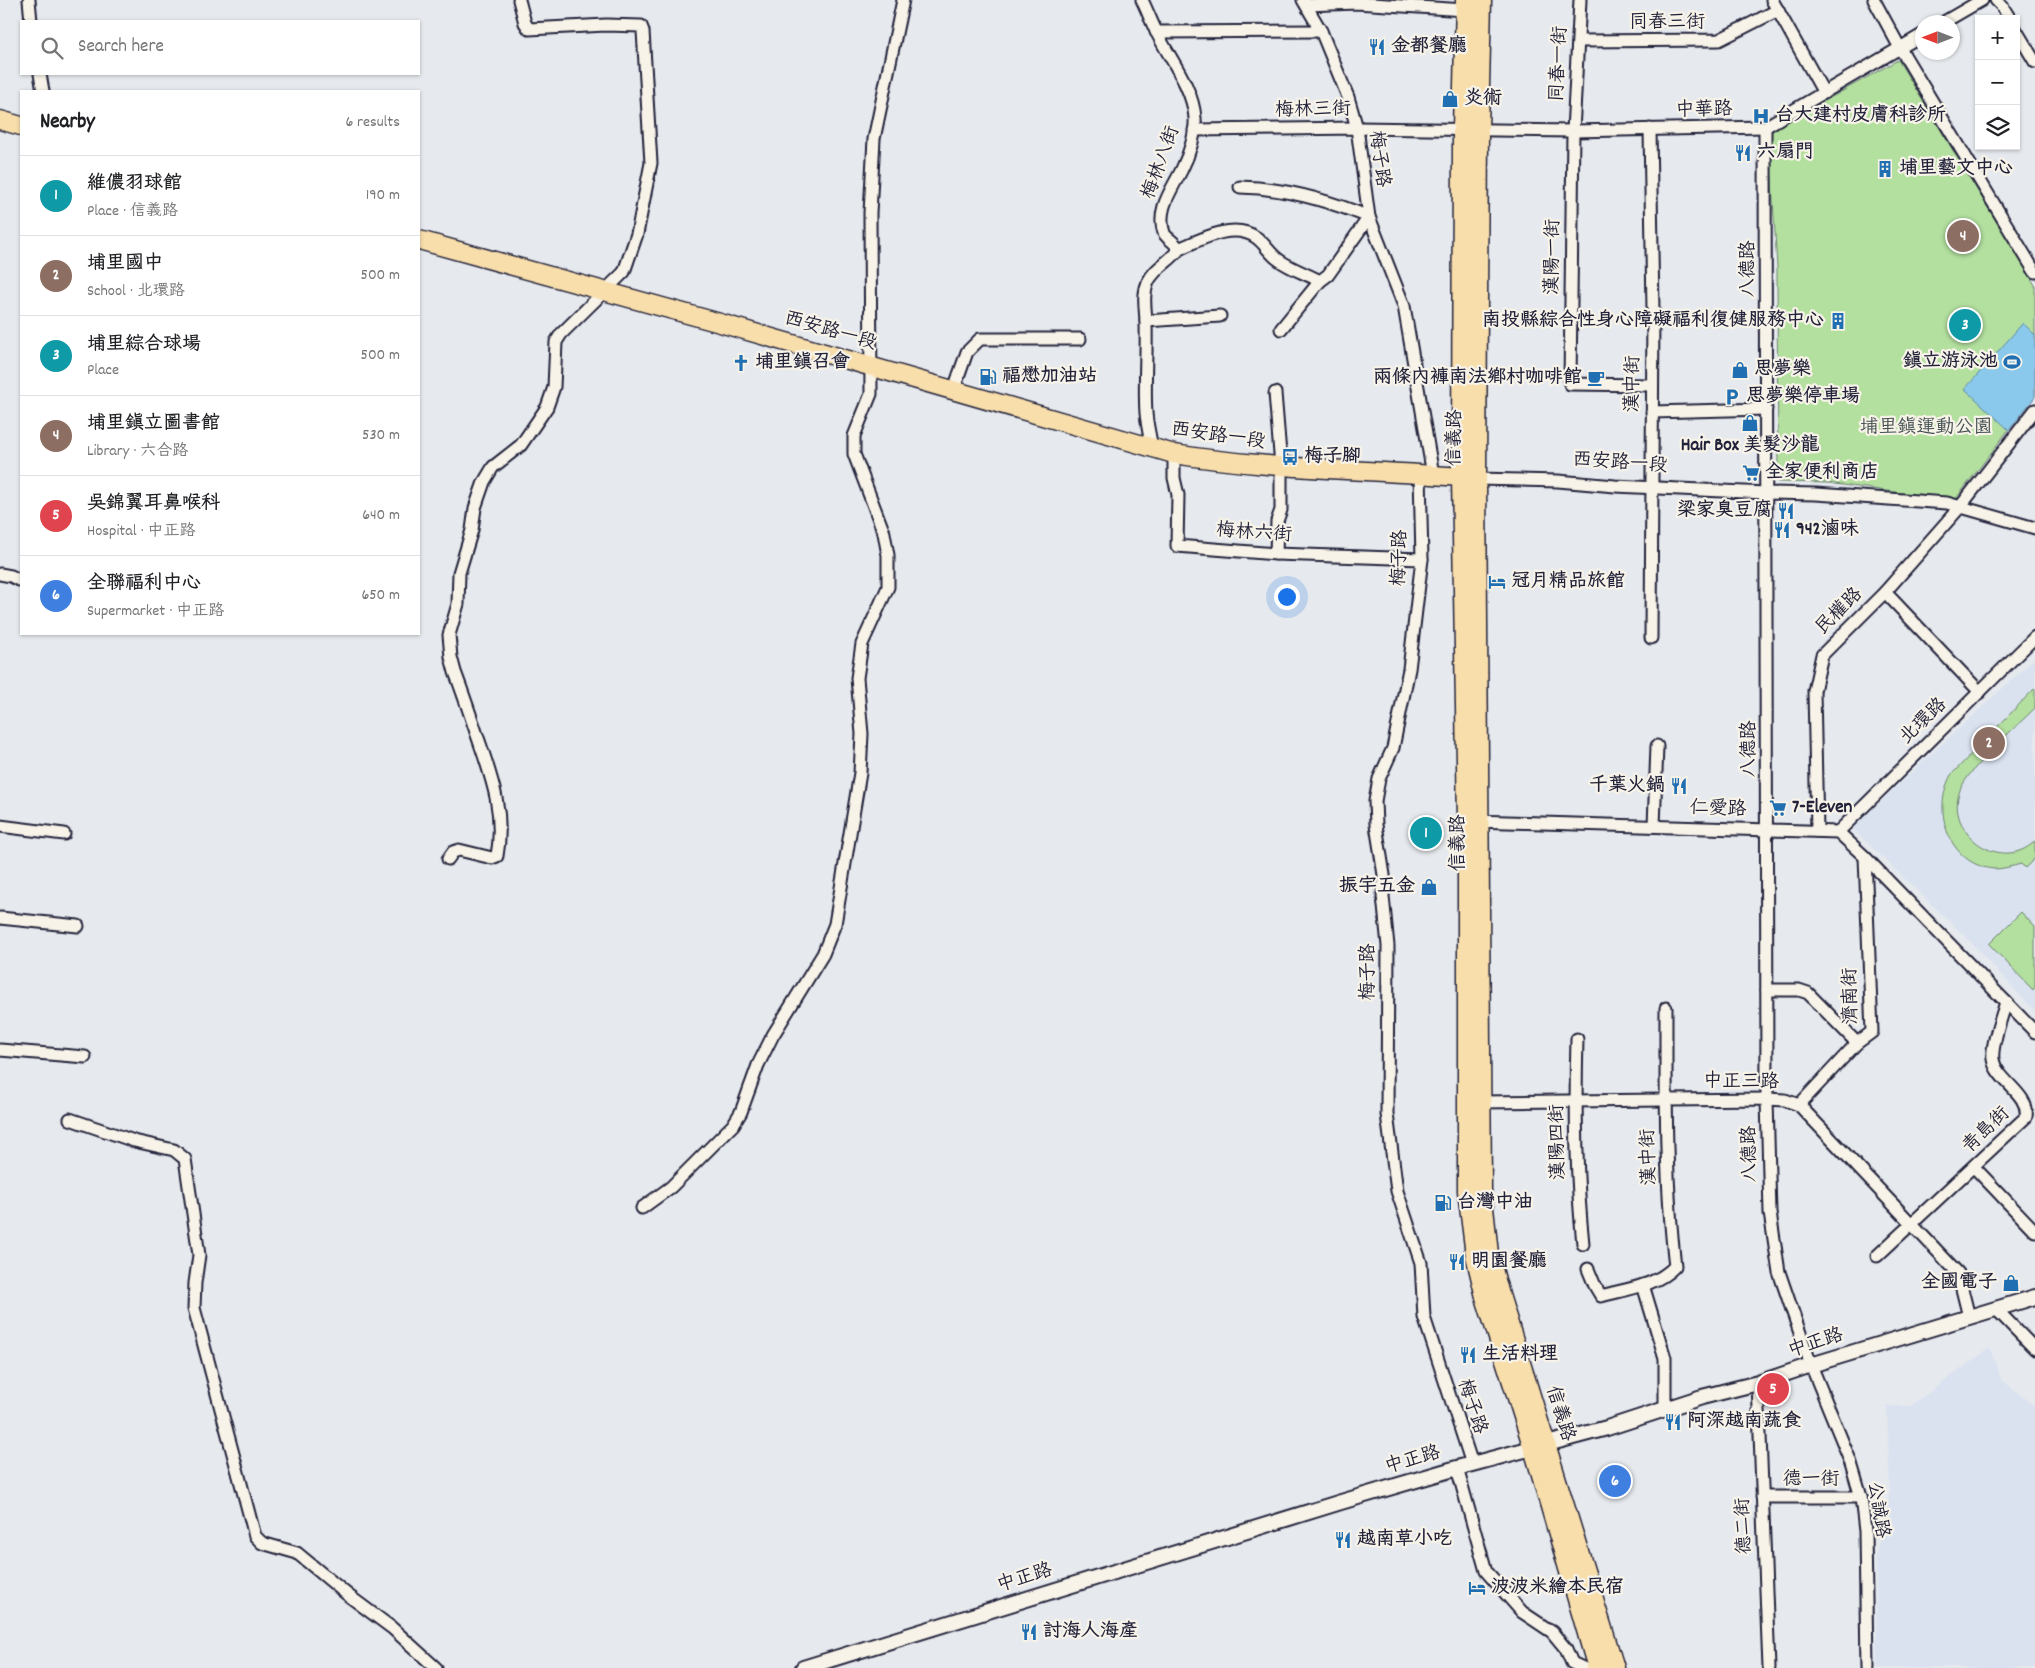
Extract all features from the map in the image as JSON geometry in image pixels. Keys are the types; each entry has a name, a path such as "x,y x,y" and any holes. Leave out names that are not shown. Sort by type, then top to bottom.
{"main road":[{"name":"信義路","path":"1470,130 1482,0"},
{"name":"信義路","path":"1465,5 1470,130 1469,478 1474,821 1479,948 1474,1103 1489,1254 1596,1668"},
{"path":"0,120 20,126"},
{"name":"西安路一段","path":"420,240 954,389 1174,454 1223,462 1469,478"},
{"name":"信義路","path":"1540,1446 1615,1668"}],"street":[{"path":"30,0 31,20"},
{"path":"448,859 453,852 459,850 492,858 498,856 501,836 497,796 492,775 455,672 451,657 449,635 458,604 459,573 472,530 476,508 484,482 493,467 521,445 547,407 554,387 556,342 560,334 624,272 637,234 651,163 643,31 641,26 615,25 529,29 525,23 519,0"},
{"path":"642,1208 671,1187 733,1125 741,1112 765,1050 823,954 835,924 860,773 862,734 857,678 862,644 888,587 888,555 884,533 854,454 854,436 871,394 872,280 870,213 874,139 881,114 903,0"},
{"name":"梅林八街","path":"1142,0 1156,32 1189,95 1195,116 1194,130 1183,167 1163,210 1166,238 1175,242 1179,249"},
{"name":"同春一街","path":"1573,131 1580,0"},
{"path":"1874,0 1900,48 2035,272"},
{"path":"1956,15 1982,0"},
{"path":"1996,0 2008,15"},
{"path":"1305,3 1465,5"},
{"name":"梅子路","path":"1305,3 1320,31 1348,97 1357,128 1368,217 1404,306 1426,475 1422,559 1409,669 1393,748 1380,779 1376,801 1376,825 1384,875 1382,896 1388,946 1387,1114 1397,1191 1420,1263 1424,1317 1472,1464"},
{"path":"1775,5 1824,93"},
{"name":"同春三街","path":"1579,41 1719,40 1775,5"},
{"path":"1156,32 1320,31"},
{"path":"2020,37 2035,62"},
{"name":"中華路","path":"1470,130 1573,131 1766,127 1915,39"},
{"path":"40,75 43,90"},
{"name":"八德路","path":"1766,127 1767,1099 1770,1213 1779,1272 1811,1365"},
{"name":"梅林三街","path":"1194,130 1357,128 1470,130"},
{"name":"漢中街","path":"1650,129 1653,310 1651,638"},
{"name":"漢陽一街","path":"1573,131 1570,384 1652,385"},
{"path":"1240,187 1265,188 1309,196 1368,217 1328,275 1320,281 1281,329"},
{"path":"1152,448 1146,414 1146,321 1144,294 1148,282 1163,263 1173,257 1179,249 1208,235 1226,232 1244,233 1257,238 1280,261 1320,281"},
{"path":"1146,321 1220,316"},
{"path":"954,389 967,352 980,339 1080,339"},
{"path":"1276,393 1281,466 1281,510 1277,521 1276,554"},
{"path":"1652,412 1766,409"},
{"name":"民權路","path":"1817,831 1814,691 1822,655 1885,592 1960,507 2035,410"},
{"name":"梅林六街","path":"1174,454 1174,478 1178,495 1177,546 1276,554 1422,559"},
{"name":"西安路一段","path":"1469,478 1816,494 1947,503 2035,528"},
{"path":"0,574 19,580"},
{"path":"1885,592 1980,692"},
{"name":"北環路","path":"1838,832 2035,637"},
{"path":"1654,826 1657,746"},
{"name":"仁愛路","path":"1474,821 1838,832"},
{"path":"0,826 64,834"},
{"path":"1838,832 1865,857 2035,1032"},
{"name":"濟南街","path":"1798,1105 1858,1043 1872,1032 1865,857"},
{"path":"0,918 78,926"},
{"path":"1767,990 1799,990 1808,993 1858,1043"},
{"name":"青島街","path":"1877,1256 2026,1117 2026,1105 1996,1068 1993,1058 2006,1002"},
{"name":"漢中街","path":"1644,1285 1667,1275 1675,1266 1670,1227 1666,1100 1666,1008"},
{"name":"漢陽四街","path":"1577,1039 1578,1202 1583,1244"},
{"path":"0,1050 85,1057"},
{"name":"中正三路","path":"1474,1103 1576,1100 1767,1099 1785,1100 1798,1105 1958,1273 1968,1317"},
{"path":"70,1119 134,1142 174,1150 185,1160 199,1255 194,1308 255,1536 262,1543 298,1553 349,1596 392,1628 436,1668"},
{"path":"1974,1167 2035,1231"},
{"path":"1588,1270 1601,1296 1644,1285 1664,1358 1665,1409"},
{"name":"中正路","path":"803,1668 1457,1468 1607,1428 1702,1397 1758,1383 2035,1297"},
{"path":"1996,1309 2035,1348"},
{"name":"公誠路","path":"1811,1365 1850,1460 1861,1498 1866,1531 1867,1668"},
{"name":"德二街","path":"1758,1383 1768,1668"},
{"path":"1457,1468 1486,1571 1522,1612 1552,1632 1566,1649 1572,1663 1583,1668"},
{"name":"德一街","path":"1762,1498 1861,1498"}],"shaded area":[{"path":"2035,658 2035,1011 1967,938 1852,828"},
{"path":"1990,1348 2001,1379 2035,1407 2035,1668 1877,1668 1876,1555 1890,1492 1887,1406 1911,1406"}],"green space":[{"name":"埔里鎮運動公園","path":"1898,60 2035,285 2035,395 1955,500 1827,483 1778,482 1777,267 1769,132"},
{"path":"2035,688 2035,708 1994,748 1965,781 1960,790 1957,806 1960,821 1968,834 1979,844 1993,851 2007,853 2022,850 2035,841 2035,858 2025,868 2021,864 1994,869 1978,865 1965,858 1955,847 1948,834 1944,820 1943,804 1945,789 1951,775"},
{"path":"2021,912 2035,927 2035,987 2033,990 1989,944"}],"water":[{"name":"鎮立游泳池","path":"2023,323 2035,335 2035,397 2009,430 1965,389"}],"place":[{"name":"金都餐廳","path":"1377,47"},
{"name":"炎術","path":"1450,99"},
{"name":"台大建村皮膚科診所","path":"1761,116"},
{"name":"六扇門","path":"1743,153"},
{"name":"埔里藝文中心","path":"1885,169"},
{"name":"埔里鎮立圖書館","path":"1963,236"},
{"name":"南投縣綜合性身心障礙福利復健服務中心","path":"1838,321"},
{"name":"埔里綜合球場","path":"1965,325"},
{"name":"鎮立游泳池","path":"2012,362"},
{"name":"埔里鎮召會","path":"741,363"},
{"name":"思夢樂","path":"1740,370"},
{"name":"福懋加油站","path":"988,377"},
{"name":"兩條內褲南法鄉村咖啡館","path":"1596,378"},
{"name":"思夢樂停車場","path":"1732,397"},
{"name":"Hair Box 美髮沙龍","path":"1750,423"},
{"name":"梅子腳","path":"1290,457"},
{"name":"全家便利商店","path":"1751,473"},
{"name":"梁家臭豆腐","path":"1786,511"},
{"name":"942滷味","path":"1782,530"},
{"name":"冠月精品旅館","path":"1497,582"},
{"name":"埔里國中","path":"1989,743"},
{"name":"千葉火鍋","path":"1679,786"},
{"name":"7-Eleven","path":"1778,808"},
{"name":"維儂羽球館","path":"1426,833"},
{"name":"振宇五金","path":"1429,887"},
{"name":"台灣中油","path":"1443,1203"},
{"name":"明園餐廳","path":"1457,1262"},
{"name":"全國電子","path":"2011,1283"},
{"name":"生活料理","path":"1468,1355"},
{"name":"吳錦翼耳鼻喉科","path":"1773,1389"},
{"name":"阿深越南蔬食","path":"1673,1422"},
{"name":"全聯福利中心","path":"1615,1481"},
{"name":"越南草小吃","path":"1343,1540"},
{"name":"波波米繪本民宿","path":"1477,1588"},
{"name":"討海人海產","path":"1029,1632"}]}
